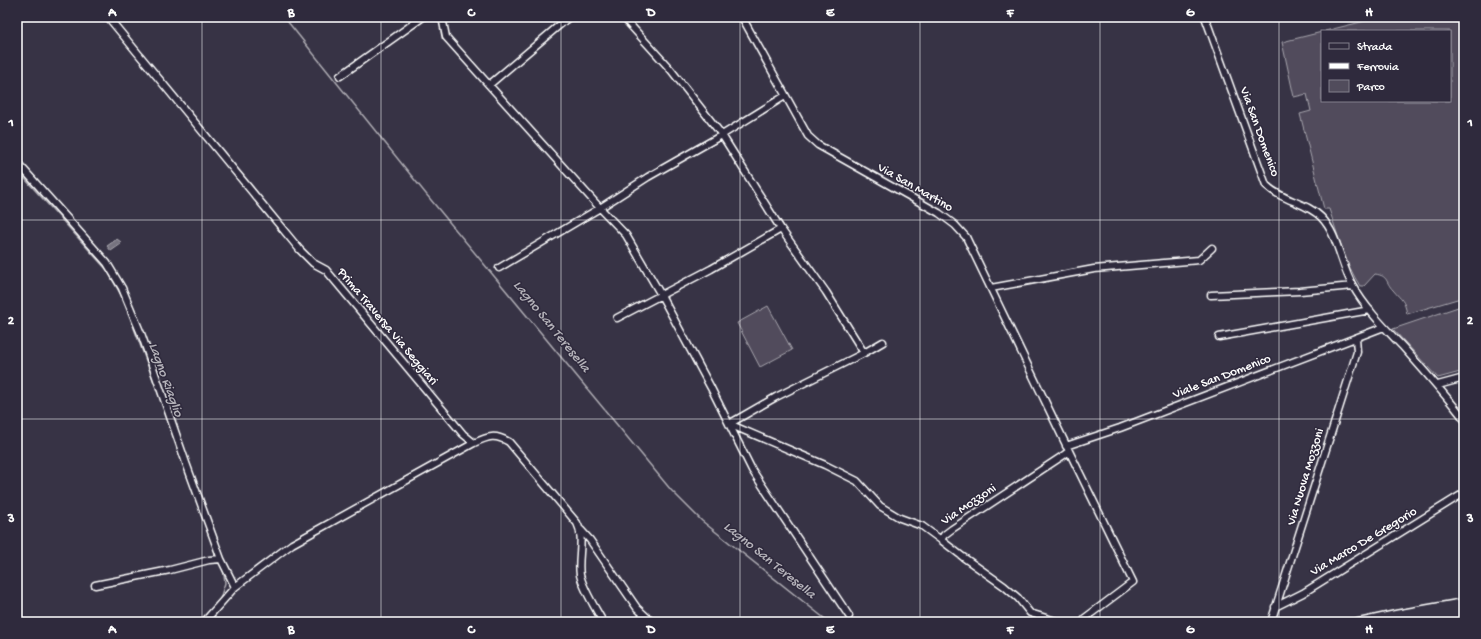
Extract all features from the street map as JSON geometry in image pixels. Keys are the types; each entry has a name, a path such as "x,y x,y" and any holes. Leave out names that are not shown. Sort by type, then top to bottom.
{"street":[{"name":"Prima Traversa Via Seggiari","path":"108,17 300,250 313,263 326,270 463,434 474,443"},
{"path":"340,76 423,17"},
{"path":"442,17 446,37 626,236 661,295 752,470 849,616"},
{"path":"489,85 569,17"},
{"path":"623,17 671,70 722,135 781,229 826,292 864,353"},
{"name":"Via San Martino","path":"742,17 808,136 818,145 939,213 955,225 966,238 1067,449 1133,582 1085,618"},
{"name":"Via San Domenico","path":"1205,17 1266,185 1279,195 1313,211 1322,218 1328,226 1353,286 1384,327 1438,385 1464,419"},
{"path":"499,268 785,96"},
{"path":"17,162 107,263 122,288 142,336 221,559 235,587"},
{"path":"617,318 711,270 781,229"},
{"path":"991,288 1094,269 1199,260 1212,248"},
{"path":"1211,295 1300,291 1353,286"},
{"path":"1219,337 1370,310"},
{"name":"Viale San Domenico","path":"1067,449 1384,327"},
{"name":"Via Nuova Mozzoni","path":"1271,622 1357,352 1356,338"},
{"path":"729,424 776,397 883,342"},
{"path":"1438,385 1464,378"},
{"path":"729,424 825,465 856,481 880,506 900,518 922,526 941,540"},
{"path":"204,622 235,587 292,544 474,443 486,438 500,437 510,442 577,523 580,530 590,540 637,608 652,622"},
{"name":"Via Mozzoni","path":"1059,622 1030,613 1018,598 1004,586 941,540 944,535 952,529 1064,455 1067,449"},
{"name":"Via Marco De Gregorio","path":"1275,607 1303,593 1464,494"},
{"path":"580,530 580,576 587,593 603,622"},
{"path":"95,584 170,570 209,560 221,559"}],"green space":[{"path":"1372,17 1464,17 1464,297 1407,314 1401,298 1383,276 1375,274 1364,286 1360,286 1350,268 1329,209 1324,209 1300,114 1311,111 1307,94 1294,97 1282,42 1321,32 1321,102 1451,102 1451,30 1329,30 1373,19"},
{"path":"1464,305 1464,341 1461,350 1464,357 1464,371 1438,378 1393,329"},
{"path":"768,306 792,350 760,367 737,323"}],"shaded area":[{"path":"117,239 121,242 121,244 111,251 107,246"}],"waterway":[{"name":"Lagno San Teresella","path":"284,17 426,194 671,490 702,521 829,622"},
{"name":"Lagno Riaglio","path":"17,170 107,270 122,297"},
{"name":"Lagno Riaglio","path":"125,304 171,428"},
{"name":"Lagno Riaglio","path":"220,599 225,583 223,568"}],"railway":[{"path":"1341,622 1396,610 1464,598"}]}
